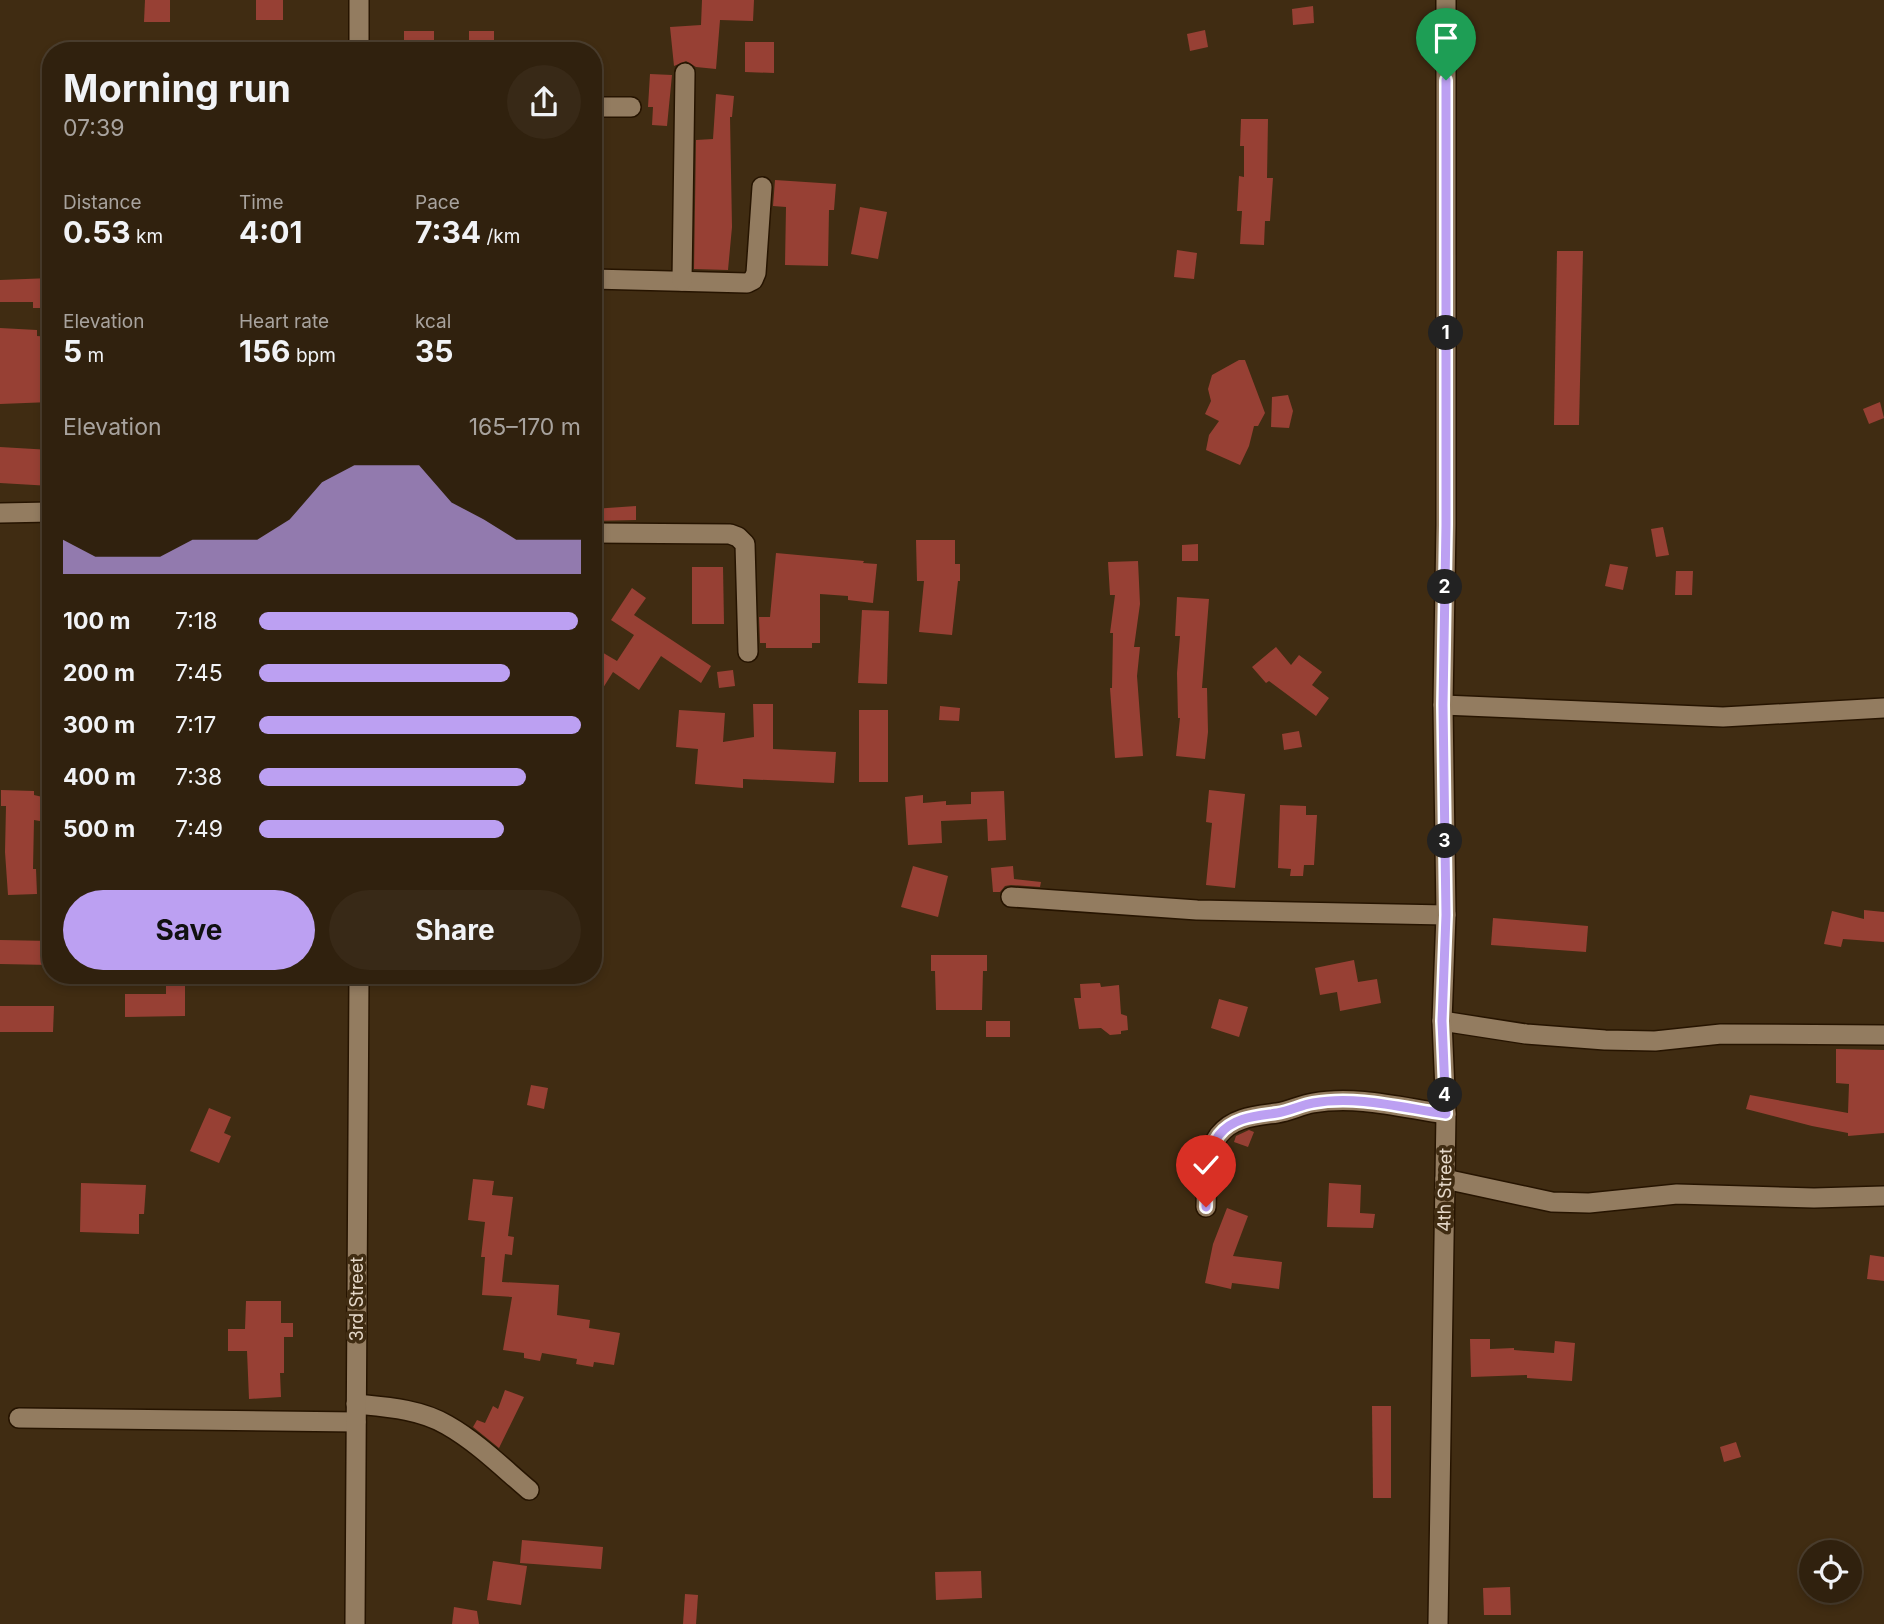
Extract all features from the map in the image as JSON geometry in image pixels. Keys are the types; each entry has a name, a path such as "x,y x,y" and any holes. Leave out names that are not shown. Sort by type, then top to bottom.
{"street":[{"path":"359,0 359,42"},
{"name":"4th Street","path":"1438,1624 1446,1179 1442,1021 1446,915 1443,705 1446,498 1446,0"},
{"path":"682,281 685,73"},
{"path":"602,107 631,107"},
{"path":"602,279 753,281 756,273 762,187"},
{"path":"0,513 42,512"},
{"path":"602,533 730,534 738,537 745,544 748,652"},
{"path":"1443,705 1723,717 1884,708"},
{"path":"1011,897 1197,910 1446,915"},
{"name":"3rd Street","path":"355,1624 359,984"},
{"path":"1442,1021 1512,1032 1605,1040 1655,1041 1721,1034 1884,1035"},
{"path":"1206,1207 1209,1154 1218,1136 1229,1125 1242,1119 1312,1103 1340,1101 1378,1103 1446,1114"},
{"path":"1446,1179 1552,1202 1589,1203 1677,1194 1814,1198 1884,1196"},
{"path":"19,1418 418,1413 446,1424 478,1446 528,1490"}],"building":[{"path":"145,0 170,0 170,22 144,22"},
{"path":"256,0 283,0 283,20 256,20"},
{"path":"702,0 754,0 753,21 720,20 716,69 696,67 686,61 674,66 670,27 701,25"},
{"path":"1313,6 1314,23 1293,25 1292,9"},
{"path":"1205,30 1208,47 1190,51 1187,34"},
{"path":"404,31 434,31 434,42 404,42"},
{"path":"469,31 494,31 494,42 469,42"},
{"path":"745,42 774,42 774,73 745,72"},
{"path":"650,74 672,75 667,126 652,125 653,107 648,107"},
{"path":"716,94 734,96 730,117 732,227 728,270 694,269 696,140 713,139"},
{"path":"1241,119 1268,119 1267,178 1273,178 1270,221 1265,221 1264,245 1240,244 1242,211 1237,211 1239,176 1244,177 1244,146 1240,146"},
{"path":"775,180 836,184 834,210 829,210 828,266 785,265 786,207 773,206"},
{"path":"860,207 887,212 878,259 851,254"},
{"path":"1177,250 1197,253 1194,279 1174,277"},
{"path":"1557,251 1583,251 1579,425 1554,425"},
{"path":"42,278 42,308 33,308 33,302 0,302 0,280"},
{"path":"0,328 37,330 37,336 42,336 42,402 0,404"},
{"path":"1239,360 1245,360 1265,413 1258,426 1254,426 1240,465 1206,450 1209,435 1219,421 1205,414 1211,401 1208,389 1212,375"},
{"path":"1288,395 1293,411 1289,428 1271,427 1272,397"},
{"path":"1880,402 1884,418 1869,424 1863,409"},
{"path":"0,447 42,449 42,485 0,483"},
{"path":"636,506 636,520 602,521 602,508"},
{"path":"1663,527 1669,555 1656,557 1651,529"},
{"path":"916,540 955,540 955,564 960,564 960,581 952,635 919,632 924,581 917,581"},
{"path":"1198,544 1198,561 1182,561 1182,545"},
{"path":"776,553 877,564 873,603 848,600 848,596 820,594 820,643 812,643 812,648 766,648 766,643 760,643 759,617 770,617"},
{"path":"1138,561 1140,604 1134,647 1140,647 1137,676 1143,756 1115,758 1110,688 1113,633 1110,633 1115,595 1110,595 1108,562"},
{"path":"1610,564 1628,567 1623,590 1605,586"},
{"path":"692,567 723,567 724,624 692,624"},
{"path":"1676,571 1693,571 1692,595 1675,595"},
{"path":"632,588 646,598 634,615 711,666 701,683 661,656 639,690 613,672 602,690 602,652 617,661 634,635 611,620"},
{"path":"1177,597 1209,599 1202,688 1207,688 1208,732 1205,759 1176,756 1180,718 1177,673 1180,636 1175,636"},
{"path":"862,610 889,611 887,684 858,683"},
{"path":"1276,647 1291,665 1299,655 1322,672 1312,685 1329,698 1316,716 1269,681 1266,683 1252,667"},
{"path":"733,670 735,686 719,688 717,672"},
{"path":"753,704 773,704 773,749 836,752 834,783 743,779 743,788 695,784 698,749 676,747 679,710 725,713 723,742 754,737"},
{"path":"940,706 960,708 959,721 939,720"},
{"path":"859,710 888,710 888,782 859,782"},
{"path":"1299,731 1302,747 1284,750 1282,734"},
{"path":"1,790 34,791 34,795 42,797 42,821 34,820 33,869 36,869 37,894 8,895 6,806 1,806"},
{"path":"1209,790 1245,794 1235,888 1206,885 1212,823 1206,822"},
{"path":"1004,791 1006,840 988,841 987,819 941,821 942,843 908,845 905,797 923,795 923,803 946,801 946,805 971,804 971,792"},
{"path":"1280,805 1306,806 1306,815 1317,815 1314,865 1304,865 1303,876 1290,876 1291,869 1278,868"},
{"path":"913,866 948,876 938,917 901,907"},
{"path":"1013,866 1014,879 1041,882 1040,887 1011,885 1005,886 1000,892 993,892 991,868"},
{"path":"1864,910 1884,912 1884,942 1843,939 1841,947 1824,944 1832,911 1864,919"},
{"path":"1493,918 1588,926 1586,952 1491,945"},
{"path":"0,940 42,941 42,965 0,964"},
{"path":"931,955 987,955 987,971 983,971 982,1010 936,1010 935,971 931,971"},
{"path":"1354,960 1358,982 1377,979 1381,1003 1340,1011 1337,992 1320,995 1315,968"},
{"path":"1100,983 1101,987 1119,985 1121,1014 1127,1016 1128,1030 1121,1031 1121,1034 1110,1035 1101,1028 1079,1029 1074,998 1081,998 1080,984"},
{"path":"166,984 185,984 185,1016 125,1017 125,994 166,994"},
{"path":"1219,999 1248,1007 1239,1037 1211,1028"},
{"path":"0,1006 54,1006 53,1032 0,1032"},
{"path":"986,1021 1010,1021 1010,1037 986,1037"},
{"path":"1836,1049 1884,1050 1884,1133 1848,1136 1848,1133 1746,1109 1750,1095 1848,1113 1849,1084 1836,1083"},
{"path":"531,1085 548,1088 544,1109 527,1105"},
{"path":"209,1108 231,1117 224,1133 231,1136 219,1163 190,1151"},
{"path":"1249,1130 1254,1132 1248,1147 1234,1142 1236,1136"},
{"path":"473,1179 494,1181 492,1195 513,1197 508,1236 514,1237 512,1255 505,1254 502,1282 559,1285 557,1315 590,1320 589,1328 620,1333 614,1365 594,1362 593,1367 576,1364 577,1359 542,1353 540,1361 524,1358 524,1353 503,1350 512,1297 482,1295 485,1257 481,1257 485,1222 468,1220"},
{"path":"81,1183 146,1185 144,1214 139,1214 139,1234 80,1232"},
{"path":"1329,1183 1361,1185 1360,1213 1375,1214 1373,1228 1327,1227"},
{"path":"1227,1208 1248,1216 1233,1256 1282,1262 1279,1289 1232,1283 1231,1289 1205,1283 1213,1244"},
{"path":"1870,1255 1884,1257 1884,1281 1867,1279"},
{"path":"246,1301 281,1301 281,1323 293,1323 293,1337 284,1337 284,1373 280,1373 281,1397 249,1399 247,1351 228,1351 228,1329 245,1329"},
{"path":"1470,1339 1490,1339 1490,1349 1514,1348 1554,1353 1555,1341 1575,1343 1572,1381 1527,1378 1527,1375 1471,1377"},
{"path":"505,1390 524,1397 499,1448 473,1427 477,1420 485,1423 493,1406 498,1409"},
{"path":"1372,1406 1391,1406 1391,1498 1373,1498"},
{"path":"1736,1442 1741,1457 1724,1462 1720,1447"},
{"path":"522,1540 603,1547 601,1569 520,1563"},
{"path":"493,1561 527,1566 521,1605 487,1600"},
{"path":"981,1571 982,1598 936,1600 935,1572"},
{"path":"1510,1587 1511,1615 1484,1615 1483,1588"},
{"path":"685,1594 698,1595 696,1624 683,1624"},
{"path":"454,1607 477,1611 479,1624 452,1624"}],"route":[{"path":"1206,1207 1209,1154 1218,1136 1229,1125 1242,1119 1312,1103 1340,1101 1378,1103 1446,1114 1442,1021 1446,915 1443,705 1446,525 1446,80"}]}
